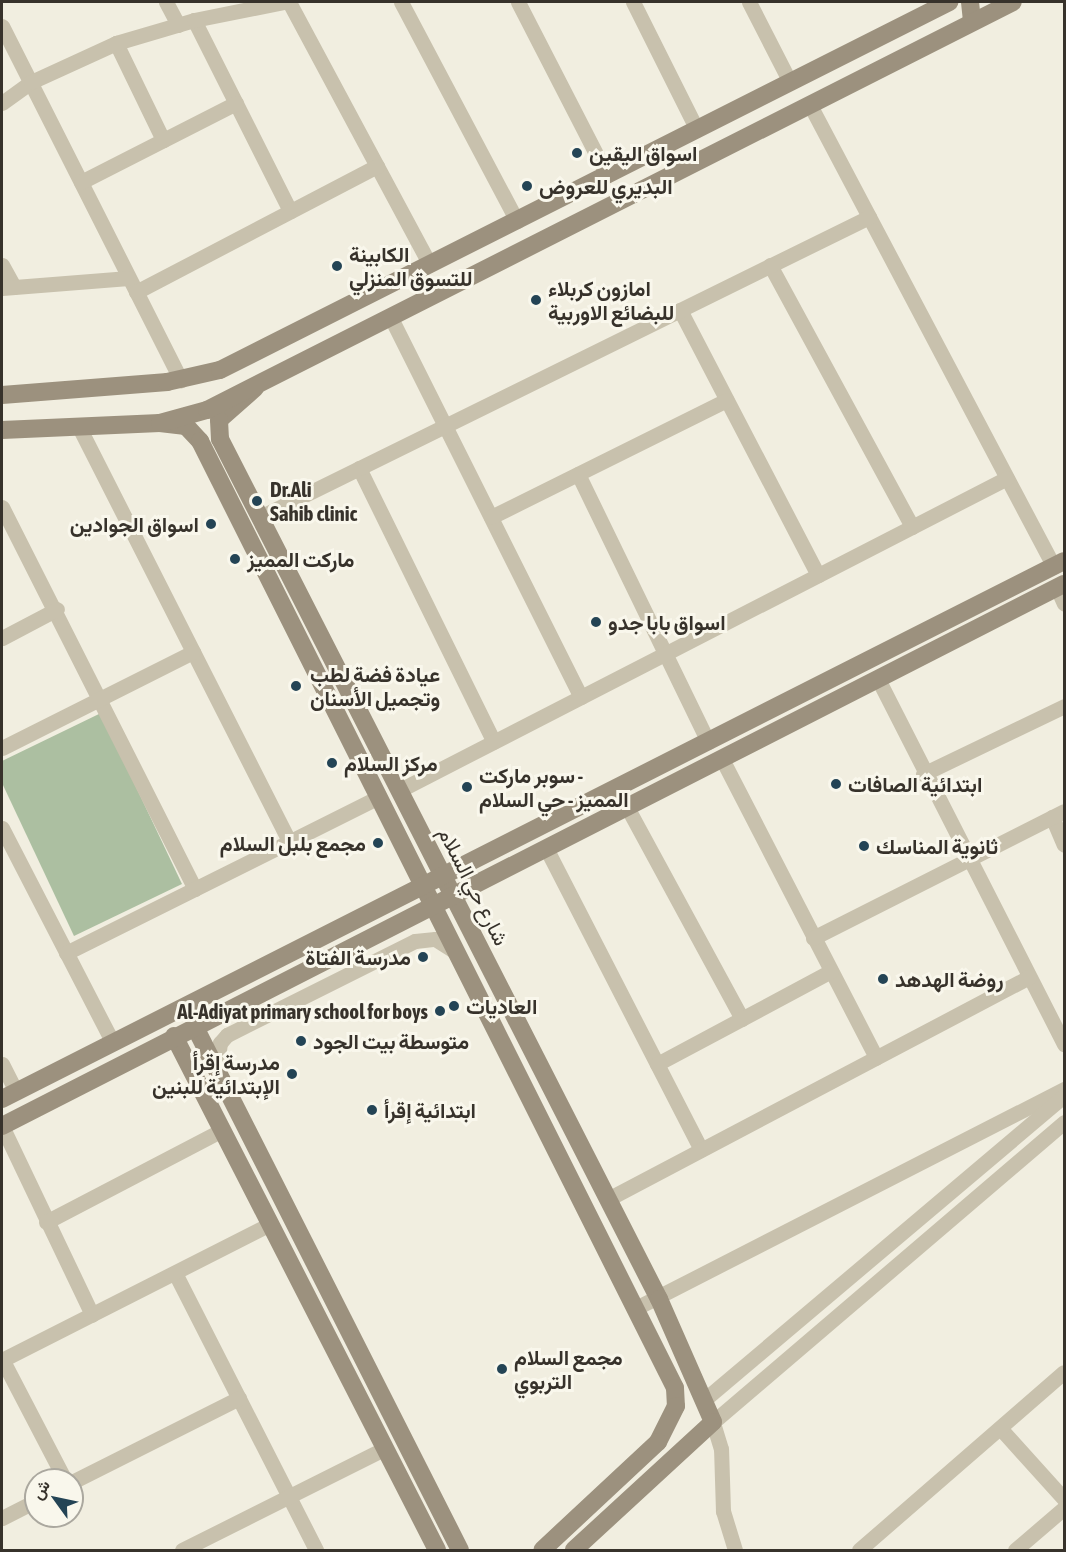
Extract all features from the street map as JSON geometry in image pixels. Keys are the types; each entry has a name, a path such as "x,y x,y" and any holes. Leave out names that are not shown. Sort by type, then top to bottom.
{"main road":[{"path":"2,394 181,380 245,359 949,2"},
{"path":"970,2 972,22"},
{"path":"160,423 207,410 255,388 1010,2"},
{"path":"474,243 473,259 484,271"},
{"path":"433,263 448,273 448,289"},
{"name":"شارع حي السلام","path":"255,388 219,420 220,439 425,840 450,872 461,891 608,1199 659,1299 713,1422"},
{"path":"2,430 160,423 180,424 196,434 665,1367 675,1388 676,1407 658,1442 542,1551"},
{"path":"220,480 238,472"},
{"path":"9,1095 1059,564"},
{"path":"2,1126 174,1036 954,640 1062,592"},
{"path":"964,612 962,626 972,632"},
{"path":"947,621 956,626 954,640"},
{"path":"405,849 425,840"},
{"path":"405,895 418,905 412,916"},
{"path":"195,1027 460,1551"},
{"path":"174,1036 437,1551"},
{"path":"248,1181 262,1182 266,1168"},
{"path":"259,1203 269,1191 280,1195"},
{"path":"574,1551 713,1422"}],"street":[{"path":"166,2 178,25"},
{"path":"2,103 31,82 116,43 194,20 284,2"},
{"path":"289,2 377,166 433,263"},
{"path":"401,2 517,221"},
{"path":"518,2 607,176"},
{"path":"633,2 697,130"},
{"path":"749,2 790,82"},
{"path":"194,20 290,211"},
{"path":"2,26 181,380"},
{"path":"116,43 163,140"},
{"path":"81,182 236,103"},
{"path":"810,105 1007,478 1059,564"},
{"path":"2,265 8,287 133,285 290,211 377,166"},
{"path":"260,517 869,217"},
{"path":"770,265 912,527"},
{"path":"680,310 818,575"},
{"path":"391,318 580,697"},
{"path":"490,517 727,400"},
{"path":"78,425 290,842"},
{"path":"359,468 494,742"},
{"path":"578,474 708,741"},
{"path":"400,790 1007,478"},
{"path":"3,514 57,609 195,889"},
{"path":"2,638 57,609"},
{"path":"2,748 193,652"},
{"path":"878,679 923,774 1065,1044"},
{"path":"923,774 1065,706"},
{"path":"722,759 876,1058"},
{"path":"66,953 379,797"},
{"path":"627,807 742,1019"},
{"path":"813,938 1058,814 1065,845"},
{"path":"2,828 109,1035"},
{"path":"546,848 701,1149"},
{"path":"217,1070 220,1042 227,1035 415,940 435,939 457,953"},
{"path":"657,1064 831,971"},
{"path":"608,1199 1029,977"},
{"path":"2,1064 9,1095"},
{"path":"636,1308 659,1299 1065,1089"},
{"path":"704,1400 1065,1095"},
{"path":"735,1551 723,1511 721,1449 713,1422 1065,1122"},
{"path":"2,1126 45,1222 92,1315"},
{"path":"45,1222 222,1130"},
{"path":"59,1468 2,1360 270,1224"},
{"path":"175,1274 316,1551"},
{"path":"859,1551 1065,1372"},
{"path":"84,1476 239,1398"},
{"path":"1000,1428 1065,1499"},
{"path":"182,1551 207,1545 288,1496 384,1449"},
{"path":"2,1518 24,1507"},
{"path":"1015,1551 1065,1508"}],"green space":[{"path":"101,713 182,884 74,936 2,783 2,761"}],"place":[{"name":"اسواق اليقين","path":"577,153"},
{"name":"البديري للعروض","path":"527,186"},
{"name":"الكابينة للتسوق المنزلي","path":"337,266"},
{"name":"امازون كربلاء للبضائع الاوربية","path":"536,300"},
{"name":"Dr.Ali Sahib clinic","path":"257,501"},
{"name":"اسواق الجوادين","path":"211,524"},
{"name":"ماركت المميز","path":"235,559"},
{"name":"اسواق بابا جدو","path":"596,622"},
{"name":"عيادة فضة لطب وتجميل الأسنان","path":"296,686"},
{"name":"مركز السلام","path":"332,763"},
{"name":"ابتدائية الصافات","path":"836,784"},
{"name":"سوبر ماركت - المميز - حي السلام","path":"467,787"},
{"name":"مجمع بلبل السلام","path":"378,843"},
{"name":"ثانوية المناسك","path":"864,846"},
{"name":"مدرسة الفتاة","path":"423,957"},
{"name":"روضة الهدهد","path":"883,979"},
{"name":"العاديات","path":"454,1006"},
{"name":"Al-Adiyat primary school for boys","path":"440,1011"},
{"name":"متوسطة بيت الجود","path":"301,1041"},
{"name":"مدرسة إقرأ الإبتدائية للبنين","path":"292,1074"},
{"name":"ابتدائية إقرأ","path":"372,1110"},
{"name":"مجمع السلام التربوي","path":"502,1369"}]}
